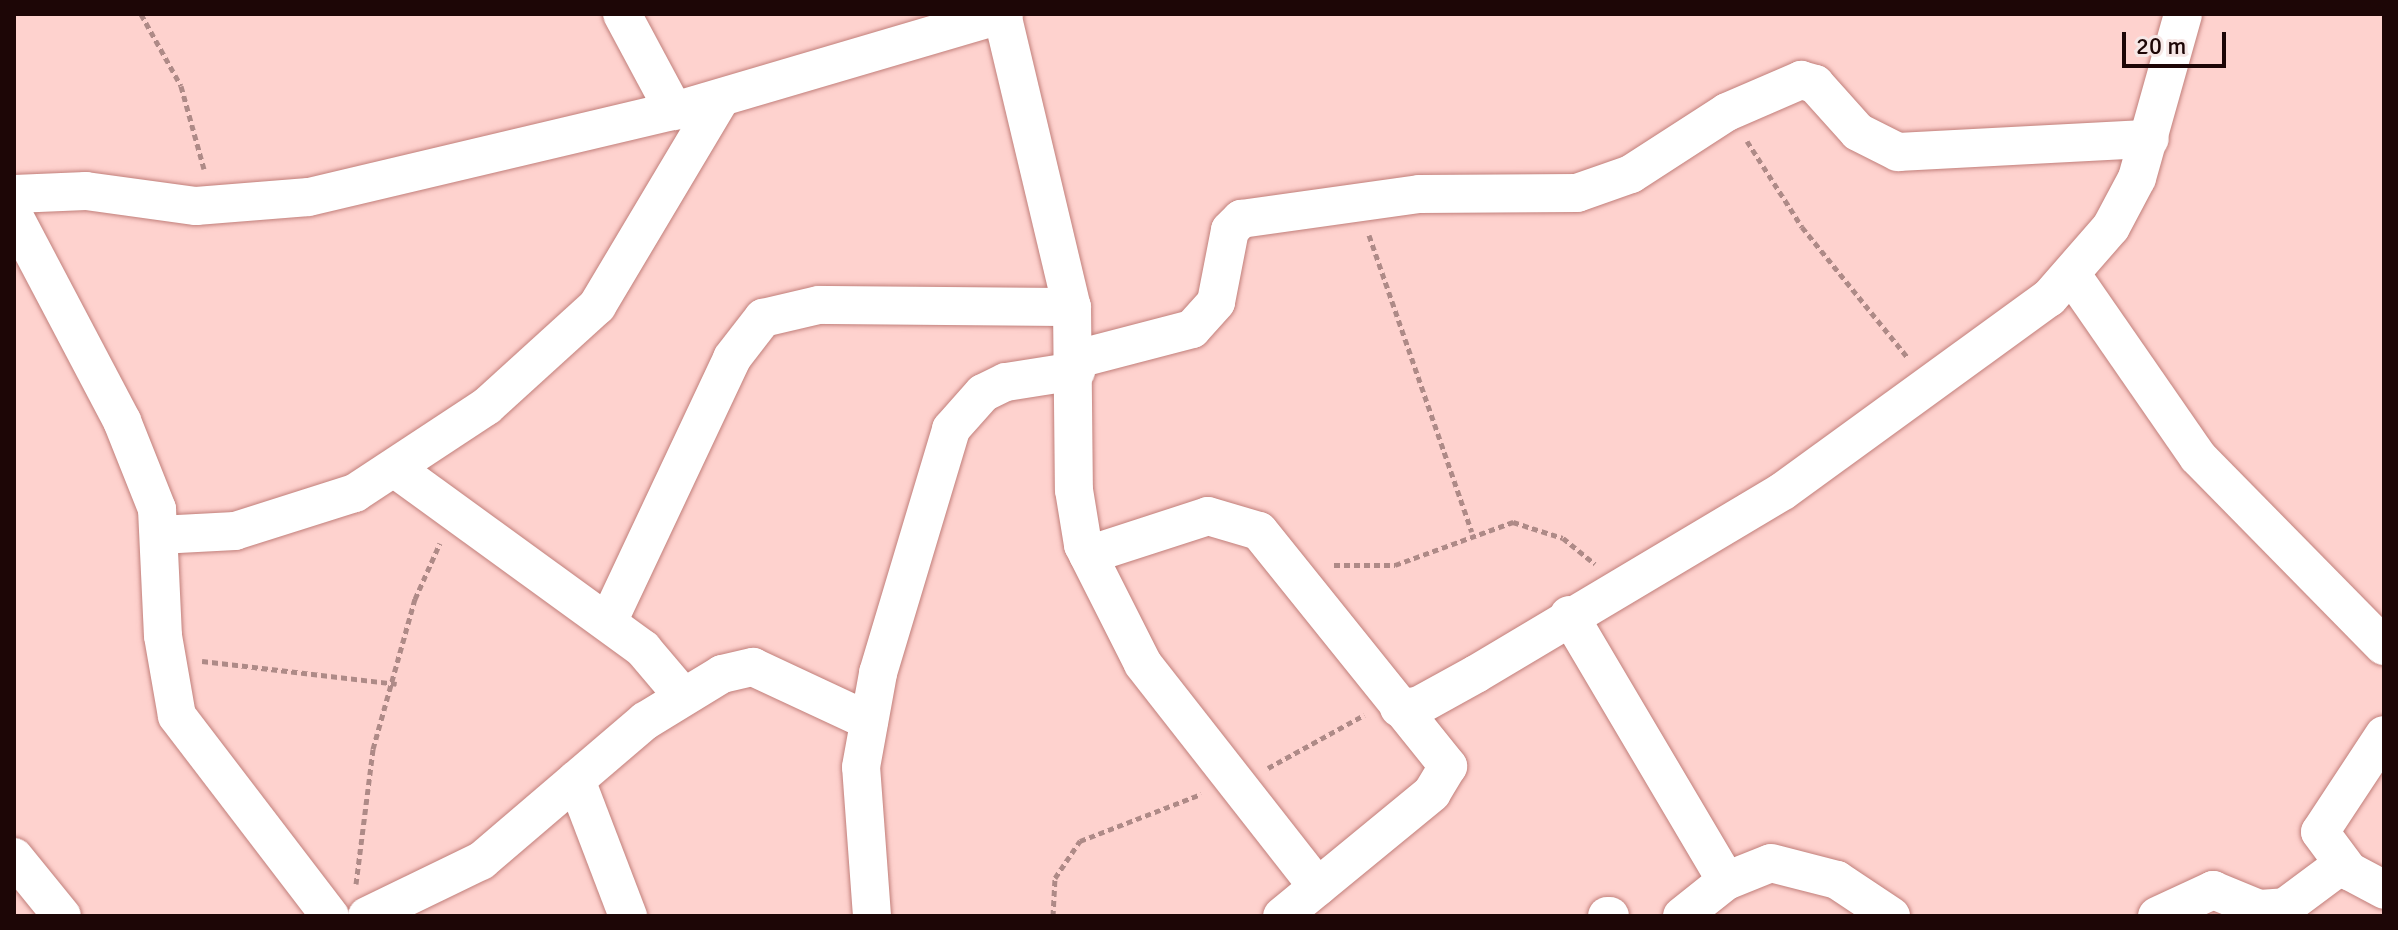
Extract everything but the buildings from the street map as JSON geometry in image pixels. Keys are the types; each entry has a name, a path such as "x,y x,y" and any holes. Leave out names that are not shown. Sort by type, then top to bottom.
{"street":[{"path":"622,14 674,111"},
{"path":"14,194 86,191 211,205 309,197 415,175 674,111 1003,14 1072,307 1077,365 1074,490 1088,555 1143,664 1234,784 1318,887"},
{"path":"1397,705 1418,706 1613,586 1783,491 1930,387 2072,275 2111,227 2150,139 2177,17"},
{"path":"872,916 861,767 869,721 951,429 983,393 1006,382 1077,365 1192,329 1216,302 1230,230 1241,219 1355,202 1462,192 1577,193 1631,174 1727,112 1801,80 1815,84 1858,132 1898,152 2150,139"},
{"path":"159,535 235,531 292,516 397,470 487,406 597,306 721,98"},
{"path":"14,216 122,421 157,509 167,673 177,716 352,909 481,861 682,695 753,667 869,721"},
{"path":"2072,275 2198,457 2384,646"},
{"path":"608,622 732,358 763,318 819,305 1072,307"},
{"path":"397,470 608,622 682,695"},
{"path":"1088,555 1208,516 1259,531 1449,772 1282,916"},
{"path":"1569,615 1726,881"},
{"path":"2384,735 2320,832 2343,864 2384,890"},
{"path":"576,780 628,916"},
{"path":"14,857 62,916"},
{"path":"1682,916 1726,881 1785,863 1837,880 1891,916"},
{"path":"2157,916 2213,890 2259,909 2285,907 2343,864"}],"path":[{"path":"141,14 181,86 211,205"},
{"path":"1727,112 1802,227 1930,387"},
{"path":"1355,202 1472,532"},
{"path":"352,909 355,865 373,749 397,684 415,599 458,511"},
{"path":"1278,556 1353,568 1395,565 1472,532 1513,522 1537,527 1563,538 1613,586"},
{"path":"167,673 223,659 397,684"},
{"path":"1053,916 1055,878 1080,841 1234,784 1332,727 1397,705"}]}
